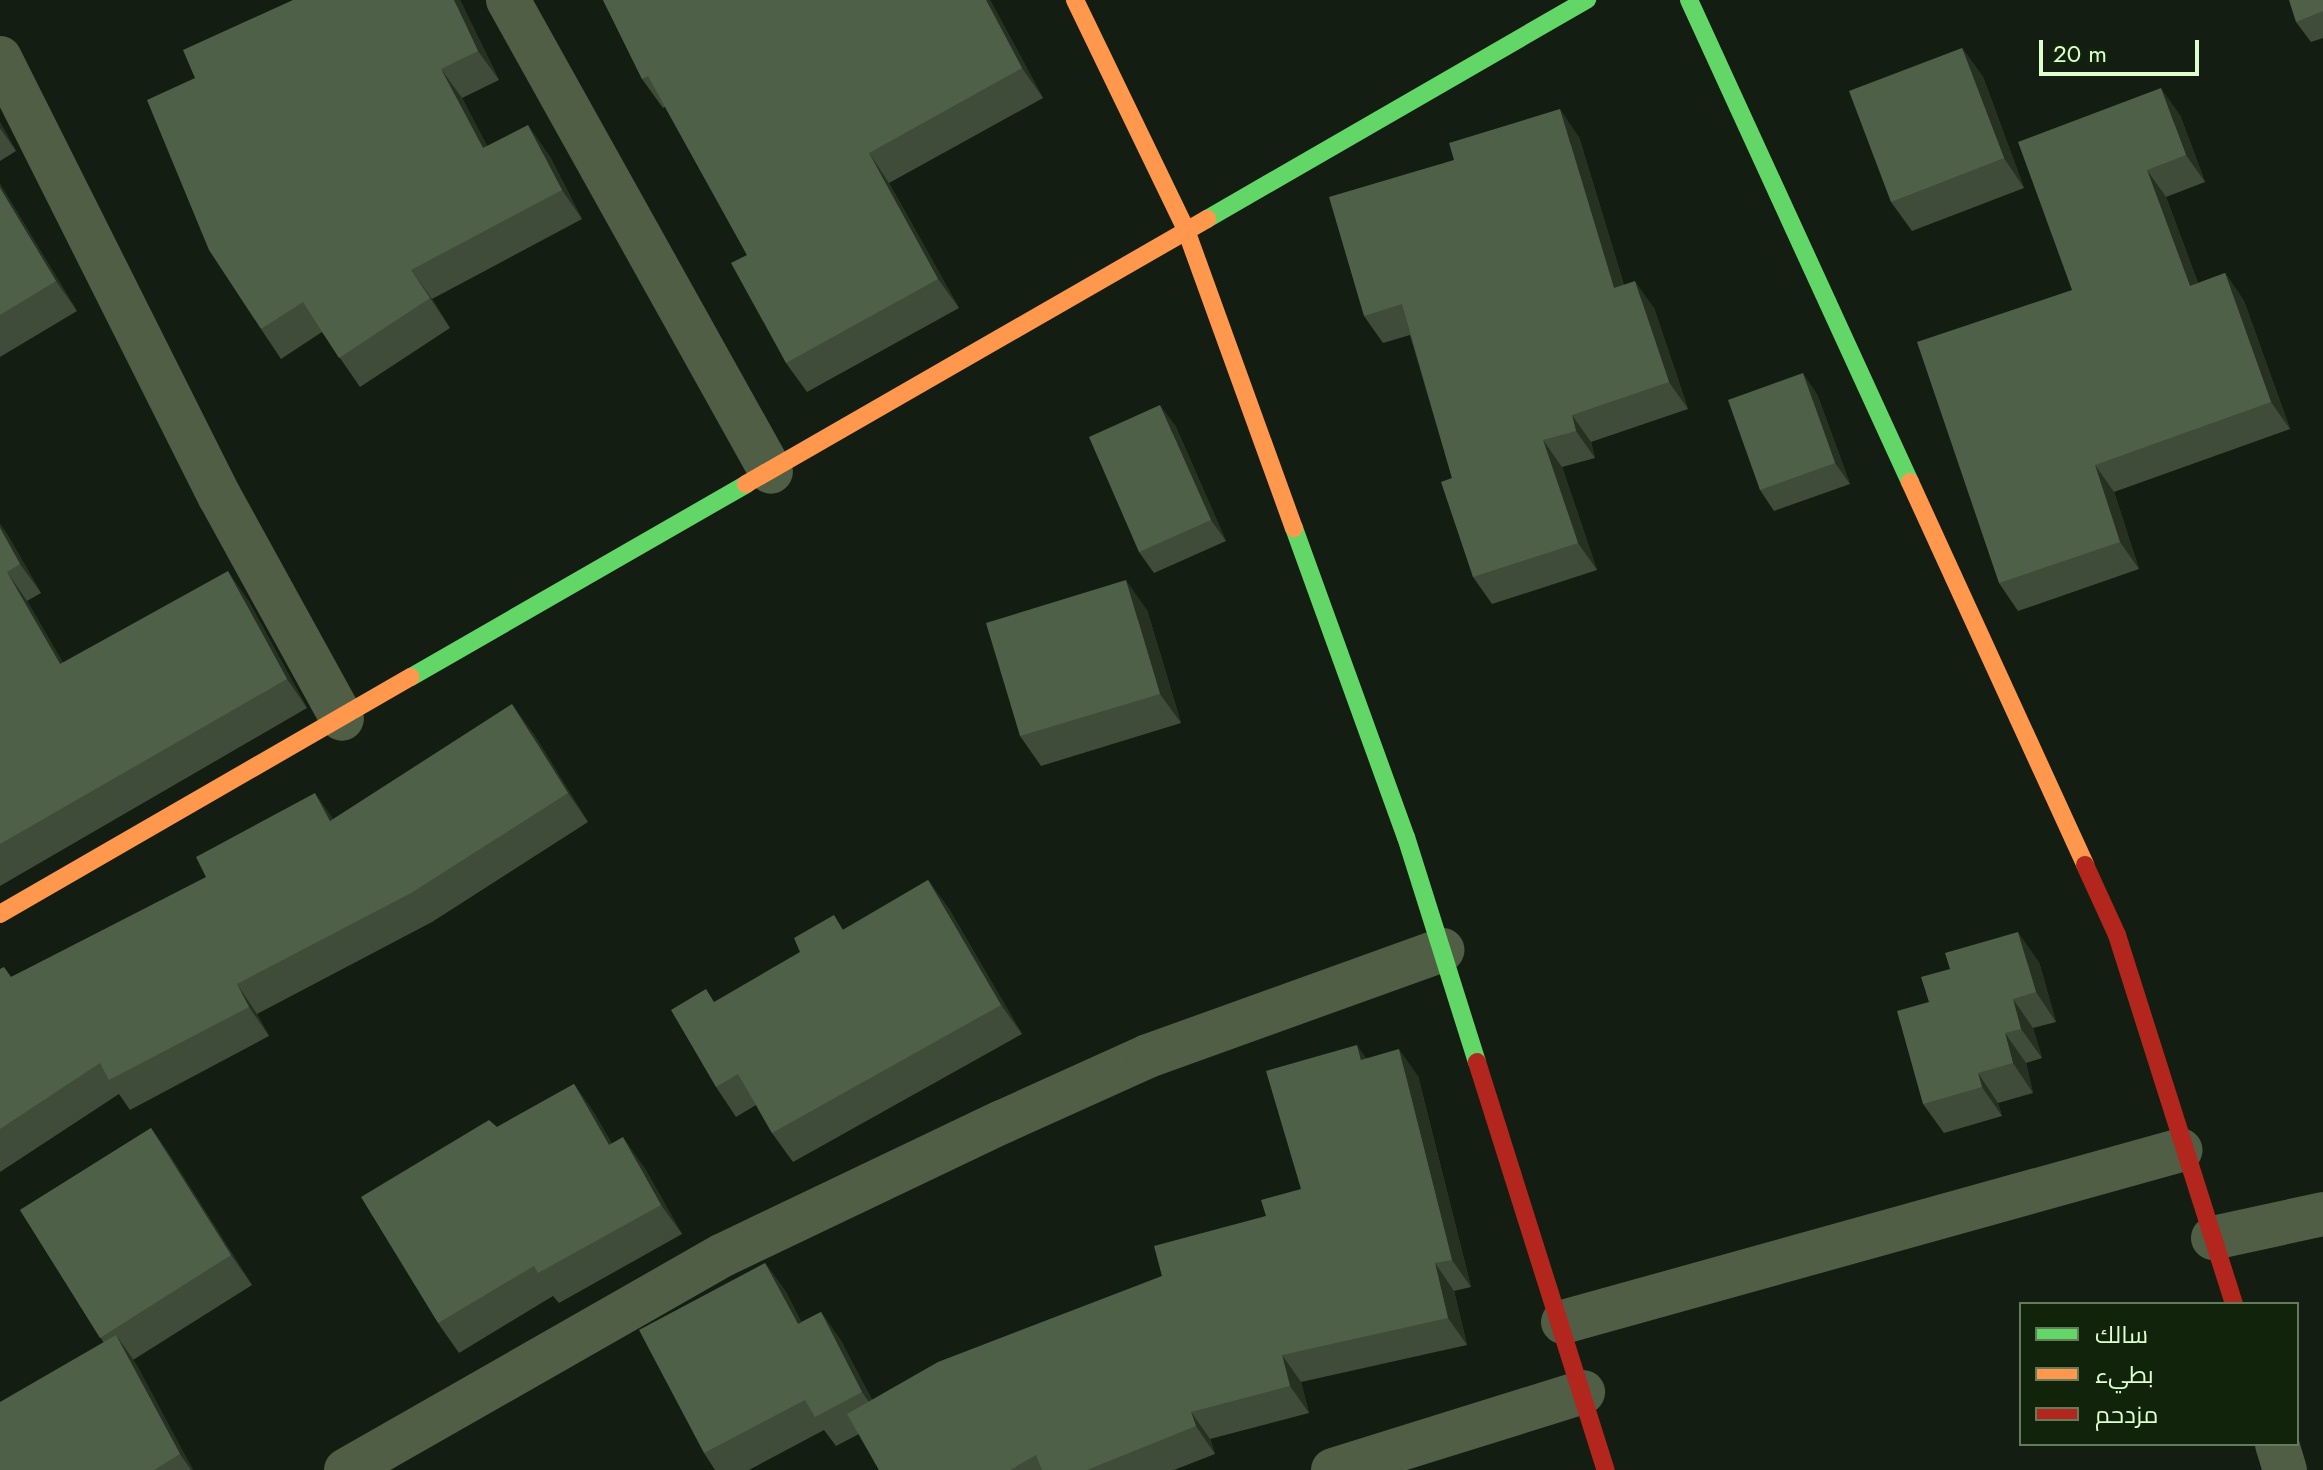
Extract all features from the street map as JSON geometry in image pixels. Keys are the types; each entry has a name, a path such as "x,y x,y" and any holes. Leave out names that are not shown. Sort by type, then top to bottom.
{"street":[{"path":"508,0 771,472"},
{"path":"1075,0 1186,230 1443,950 1563,1322 1606,1470"},
{"path":"0,914 1587,0"},
{"path":"1689,0 2117,935 2181,1150 2233,1302"},
{"path":"0,58 220,497 342,719"},
{"path":"346,1470 723,1255 960,1142 1148,1056 1443,950"},
{"path":"1563,1322 2181,1150"},
{"path":"2213,1238 2323,1214"},
{"path":"1333,1470 1583,1392"},
{"path":"2278,1446 2285,1470"}],"building":[{"path":"293,0 454,0 478,51 441,69 483,148 528,125 562,190 411,270 430,298 339,358 303,302 261,329 209,250 147,100 195,78 183,50"},
{"path":"603,0 986,0 1022,68 869,153 938,279 786,363 731,263 747,255 648,76 642,79"},
{"path":"2289,0 2323,0 2323,11 2296,22"},
{"path":"1962,48 2004,158 1891,202 1849,91"},
{"path":"2161,88 2186,155 2147,170 2190,286 2225,273 2271,402 2095,465 2120,542 1999,583 1917,342 2072,290 2018,142"},
{"path":"1560,109 1614,288 1635,281 1669,382 1572,415 1576,431 1543,440 1578,543 1473,577 1441,482 1452,478 1402,304 1364,316 1329,197 1454,160 1449,143"},
{"path":"0,188 56,281 0,315"},
{"path":"1803,373 1835,463 1760,490 1728,400"},
{"path":"1160,405 1211,520 1139,552 1089,437"},
{"path":"0,528 20,564 7,572 60,664 228,571 287,679 0,844"},
{"path":"1126,580 1160,694 1020,736 986,623"},
{"path":"512,704 568,793 411,893 237,984 249,1007 109,1080 100,1063 0,1129 0,969 4,967 11,977 206,877 196,857 315,793 330,821"},
{"path":"928,880 1001,1005 772,1133 738,1074 716,1087 671,1010 706,989 714,1002 800,952 794,938 834,915 843,930"},
{"path":"2018,932 2036,992 2013,999 2021,1029 2005,1033 2013,1063 1978,1073 1982,1087 1923,1104 1897,1011 1929,1002 1921,977 1950,969 1945,953"},
{"path":"1357,1045 1361,1060 1399,1049 1452,1260 1435,1263 1448,1318 1282,1355 1290,1386 1191,1412 1196,1426 1087,1470 1042,1470 1036,1455 1010,1470 879,1470 847,1414 938,1362 1162,1276 1154,1246 1266,1216 1261,1200 1301,1189 1266,1071"},
{"path":"574,1084 609,1145 623,1137 661,1205 538,1273 534,1266 438,1323 361,1197 489,1120 497,1127"},
{"path":"151,1128 231,1255 100,1338 20,1210"},
{"path":"765,1263 798,1324 821,1312 862,1392 815,1417 805,1400 704,1453 639,1330"},
{"path":"116,1335 180,1454 154,1470 0,1470 0,1402"}],"traffic: fast":[{"path":"1207,219 1587,0"},
{"path":"1689,0 1910,482"},
{"path":"411,677 746,484"},
{"path":"1294,528 1406,837 1477,1062"}],"traffic: slow":[{"path":"1075,0 1186,230 1294,528"},
{"path":"746,484 1207,219"},
{"path":"1910,482 2085,865"},
{"path":"0,914 411,677"}],"traffic: jam":[{"path":"2085,865 2117,935 2233,1302"},
{"path":"1477,1062 1606,1470"}]}
